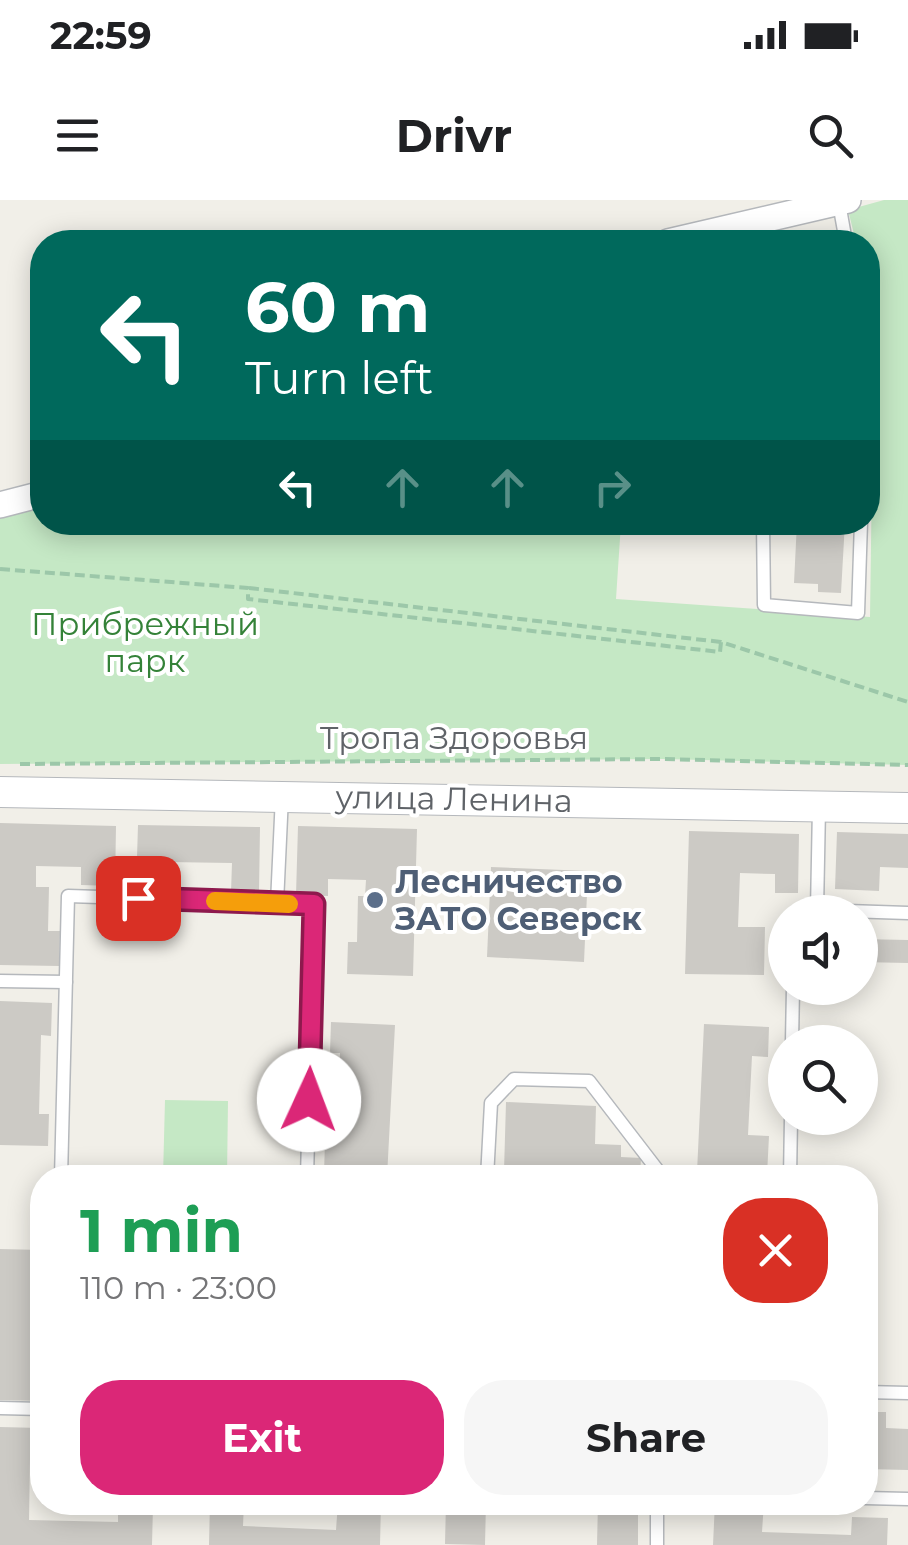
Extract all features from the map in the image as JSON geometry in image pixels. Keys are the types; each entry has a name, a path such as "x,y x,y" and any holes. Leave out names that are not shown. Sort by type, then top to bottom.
{"street":[{"path":"719,230 843,201"},
{"path":"0,505 30,497"},
{"name":"улица Ленина","path":"0,792 908,808"}],"lane":[{"path":"843,201 845,230"},
{"path":"763,535 764,605 858,613 861,535"},
{"path":"277,903 282,796"},
{"path":"817,895 819,806"},
{"path":"61,1165 68,896 314,904 307,1165"},
{"path":"878,911 908,912"},
{"path":"0,981 66,982"},
{"path":"488,1165 491,1103 514,1079 589,1082 654,1165"},
{"path":"790,1165 791,1135"},
{"path":"878,1392 908,1393"},
{"path":"0,1408 30,1409"},
{"path":"878,1498 908,1499"},
{"path":"657,1545 658,1515"}],"path":[{"path":"0,568 248,588 721,642 908,702"},
{"path":"248,588 248,599 720,652 721,642"},
{"name":"Тропа Здоровья","path":"20,764 662,759 908,765"}],"green space":[{"name":"Прибрежный парк","path":"884,200 908,200 908,765 662,759 0,764 0,511 30,503 30,535 620,535 616,599 870,617 871,535 880,535 880,230 853,230 848,210"},
{"path":"165,1100 228,1101 227,1165 163,1165"}],"building":[{"path":"796,535 844,535 841,593 818,592 818,584 794,583"},
{"path":"0,823 116,826 115,886 81,885 81,867 36,866 36,887 49,887 48,931 60,931 59,966 0,965"},
{"path":"138,825 260,827 259,892 231,892 232,863 167,862 166,890 136,890"},
{"path":"298,826 417,829 413,976 347,974 348,942 357,942 358,896 365,896 366,880 328,879 328,896 296,895"},
{"path":"689,831 799,834 798,893 775,893 775,874 740,873 738,927 765,927 764,975 685,974"},
{"path":"837,832 908,834 908,868 880,867 879,891 835,889"},
{"path":"491,867 588,871 584,962 487,957"},
{"path":"878,939 908,940 908,963 878,962"},
{"path":"0,1001 52,1003 51,1036 41,1035 39,1114 49,1114 48,1146 0,1145"},
{"path":"331,1022 395,1025 388,1165 324,1165 325,1141 336,1142 340,1053 330,1053"},
{"path":"704,1024 768,1027 768,1057 752,1056 748,1135 769,1136 768,1165 697,1165"},
{"path":"506,1102 596,1106 595,1144 621,1145 621,1157 641,1158 641,1165 504,1165"},
{"path":"0,1249 30,1250 30,1401 0,1400"},
{"path":"878,1412 886,1412 886,1428 908,1429 908,1470 878,1469"},
{"path":"0,1427 30,1428 29,1520 118,1522 118,1515 153,1515 152,1545 0,1545"},
{"path":"210,1515 243,1515 243,1526 336,1530 337,1515 381,1515 380,1545 209,1545"},
{"path":"446,1515 486,1515 485,1545 445,1544"},
{"path":"598,1515 638,1515 638,1545 597,1545"},
{"path":"714,1515 763,1515 762,1532 851,1535 852,1517 888,1518 887,1545 713,1545"}],"slow traffic":[{"path":"215,901 289,904"}],"place":[{"name":"Лесничество ЗАТО Северск","path":"375,900"}],"route":[{"path":"138,898 314,904 309,1100"}]}
